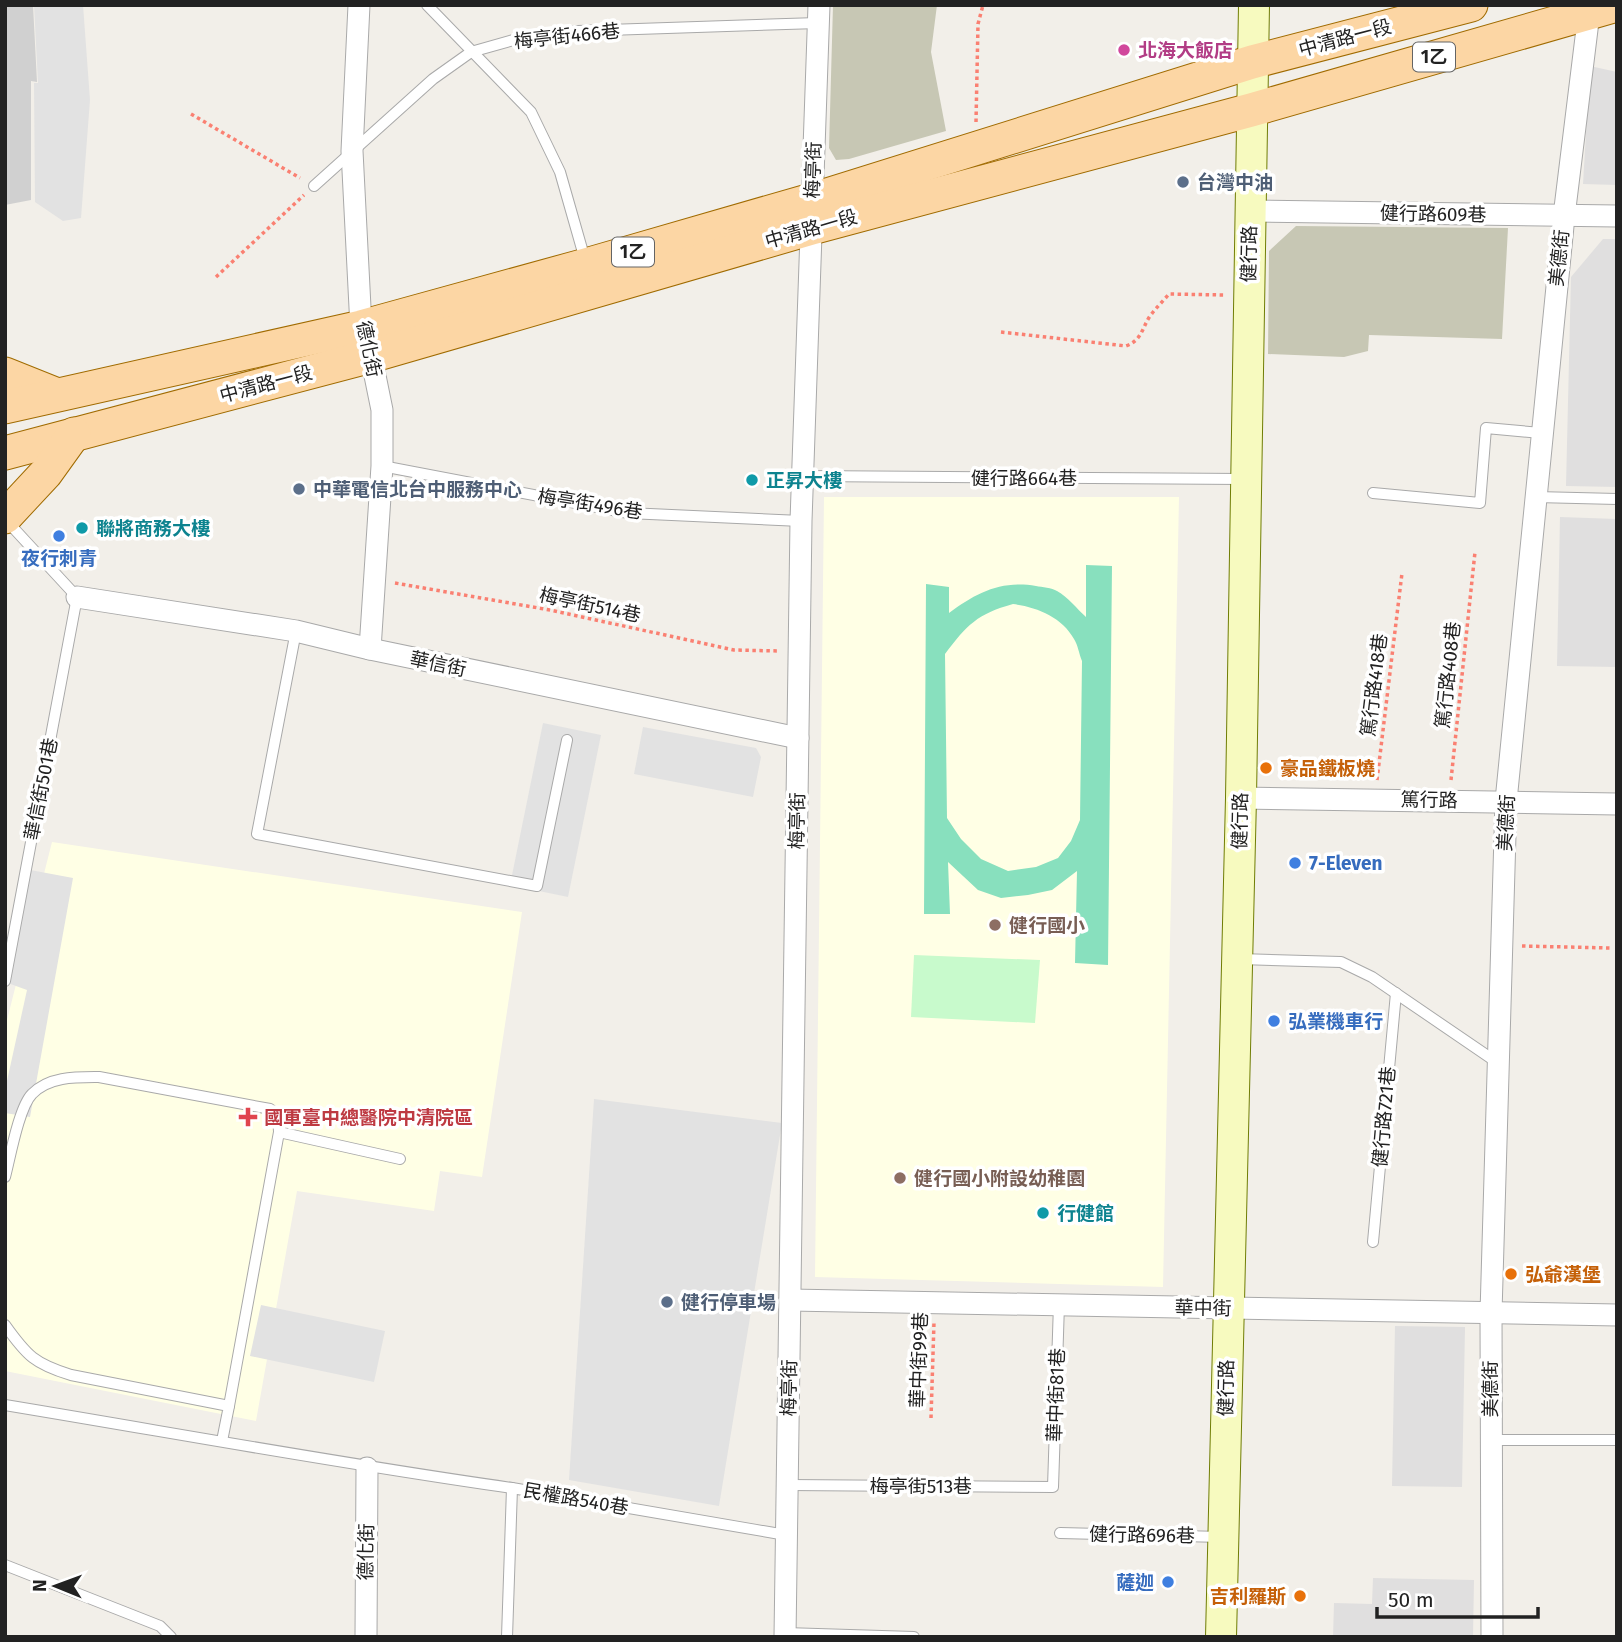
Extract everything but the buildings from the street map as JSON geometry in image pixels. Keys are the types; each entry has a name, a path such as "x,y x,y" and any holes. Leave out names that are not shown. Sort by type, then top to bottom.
{"main road":[{"name":"中清路一段","path":"5,407 55,394 366,341 812,214 975,149 1252,62 1471,5"},
{"name":"中清路一段","path":"5,453 74,434 366,341 586,265 1251,110 1603,11"},
{"path":"5,374 55,394"},
{"path":"5,518 46,473 74,434"}],"street":[{"name":"德化街","path":"359,5 352,150 366,341 382,410 382,466 370,649"},
{"name":"健行路","path":"1221,1637 1241,798 1254,5"},
{"name":"美德街","path":"1492,1637 1491,1313 1506,801 1564,216 1603,11"},
{"name":"梅亭街","path":"785,1635 801,521 819,14"},
{"name":"健行路609巷","path":"1250,211 1617,216"},
{"name":"華信街","path":"77,597 296,631 370,649 799,738"},
{"name":"篤行路","path":"1241,798 1617,804"},
{"name":"華中街","path":"790,1300 1617,1315"},
{"name":"德化街","path":"366,1637 367,1468"}],"lane":[{"path":"427,5 531,112 560,172 586,265"},
{"name":"梅亭街466巷","path":"314,186 433,79 471,52 517,39 578,31 819,14"},
{"path":"1373,493 1480,503 1486,428 1541,433"},
{"name":"梅亭街496巷","path":"382,466 628,513 801,521"},
{"name":"健行路664巷","path":"803,476 1246,479"},
{"path":"1536,497 1617,499"},
{"path":"5,518 77,597"},
{"name":"華信街501巷","path":"5,981 77,597"},
{"path":"296,631 257,834 537,886 567,740"},
{"path":"1237,959 1341,962 1372,977 1498,1063"},
{"name":"健行路721巷","path":"1373,1242 1396,993"},
{"path":"5,1177 22,1114 31,1094 50,1083 71,1077 99,1077 270,1109 278,1115 279,1132 222,1441"},
{"path":"279,1132 400,1159"},
{"name":"華中街81巷","path":"1053,1487 1059,1304"},
{"path":"5,1325 24,1353 47,1368 229,1406"},
{"path":"5,1405 367,1468 512,1488"},
{"path":"1490,1440 1617,1440"},
{"name":"梅亭街513巷","path":"788,1485 1053,1487"},
{"name":"民權路540巷","path":"507,1637 512,1488 786,1535"},
{"name":"健行路696巷","path":"1060,1534 1223,1537"},
{"path":"5,1566 160,1626 171,1637"},
{"path":"785,1635 914,1637"}],"path":[{"path":"975,149 978,24 983,5"},
{"path":"191,114 314,186 216,277"},
{"path":"1000,332 1126,346 1141,336 1149,317 1169,294 1249,295"},
{"name":"篤行路408巷","path":"1449,800 1475,552"},
{"name":"篤行路418巷","path":"1375,799 1402,573"},
{"name":"梅亭街514巷","path":"375,580 550,610 734,650 800,652"},
{"path":"1502,945 1611,948"},
{"name":"華中街99巷","path":"931,1418 935,1302"}],"shaded area":[{"path":"5,5 33,5 37,82 31,81 31,200 5,205"},
{"path":"34,5 83,5 90,100 81,218 63,221 35,202 34,83 38,83"},
{"path":"833,5 937,5 931,52 946,131 849,159 836,160 829,148"},
{"path":"1590,66 1617,72 1617,185 1583,184"},
{"path":"1296,226 1508,228 1502,339 1369,335 1368,351 1344,357 1268,354 1269,251"},
{"path":"1603,239 1617,239 1617,487 1566,486 1571,277"},
{"name":"健行國小","path":"824,497 1179,497 1163,1287 815,1277"},
{"path":"1560,517 1617,519 1617,667 1557,666"},
{"path":"543,723 601,735 568,897 510,885"},
{"path":"643,727 756,748 761,757 753,797 634,774"},
{"name":"國軍臺中總醫院中清院區","path":"52,842 522,912 482,1177 440,1171 434,1211 297,1191 256,1421 5,1371 5,1028"},
{"path":"25,869 73,878 30,1117 5,1113 5,1090 27,990 5,982"},
{"name":"健行停車場","path":"594,1099 782,1123 719,1506 569,1480"},
{"path":"261,1305 385,1331 374,1382 250,1356"},
{"path":"1395,1326 1465,1327 1462,1487 1392,1486"},
{"path":"1373,1578 1474,1580 1473,1637 1333,1637 1334,1603 1372,1604"}],"green space":[{"path":"1086,565 1112,566 1108,965 1075,963 1077,871 1052,890 1001,898 978,890 948,862 950,914 924,914 926,584 949,587 949,613 989,590 1023,585 1057,591 1086,617","holes":["1013,604 1048,614 1063,625 1075,641 1082,661 1080,820 1071,841 1058,858 1036,867 1008,871 981,859 961,839 947,818 945,654 960,635 981,617"]},
{"path":"914,955 1040,960 1035,1023 911,1017"}],"place":[{"name":"北海大飯店","path":"1124,50"},
{"name":"台灣中油","path":"1183,182"},
{"name":"正昇大樓","path":"752,480"},
{"name":"中華電信北台中服務中心","path":"299,489"},
{"name":"聯將商務大樓","path":"82,528"},
{"name":"夜行刺青","path":"59,536"},
{"name":"豪品鐵板燒","path":"1266,768"},
{"name":"7-Eleven","path":"1295,863"},
{"name":"健行國小","path":"995,925"},
{"name":"弘業機車行","path":"1274,1021"},
{"name":"國軍臺中總醫院中清院區","path":"248,1117"},
{"name":"健行國小附設幼稚園","path":"900,1178"},
{"name":"行健館","path":"1043,1213"},
{"name":"弘爺漢堡","path":"1511,1274"},
{"name":"健行停車場","path":"667,1302"},
{"name":"薩迦","path":"1168,1582"},
{"name":"吉利羅斯","path":"1300,1596"}]}
